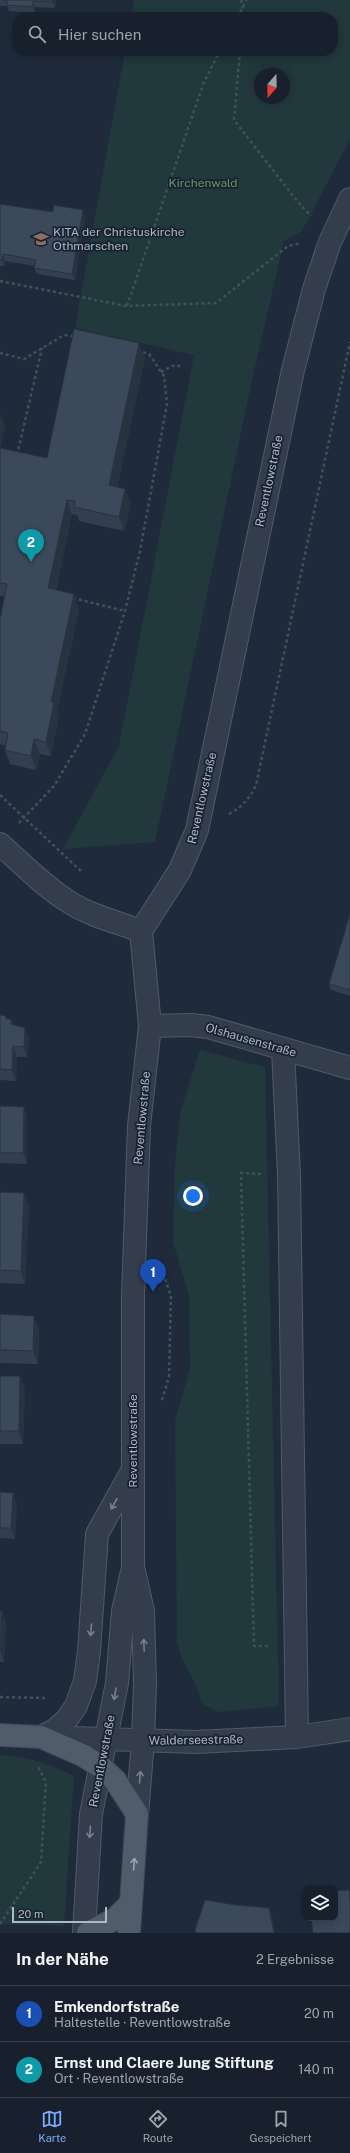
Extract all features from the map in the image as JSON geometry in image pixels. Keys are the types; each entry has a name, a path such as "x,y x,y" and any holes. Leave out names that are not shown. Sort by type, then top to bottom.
{"main road":[{"name":"Walderseestraße","path":"0,1735 41,1737 82,1755 100,1766 115,1780 137,1814"},
{"name":"Reventlowstraße","path":"129,1933 137,1814"},
{"path":"88,1933 115,1919 131,1903"}],"street":[{"name":"Reventlowstraße","path":"137,1814 143,1741 145,1684 143,1610 133,1567 133,1295 139,1126 150,1026 141,931 180,870 197,830 289,388 314,289 330,242 350,199"},
{"path":"0,845 51,890 70,903 88,912 141,931"},
{"name":"Olshausenstraße","path":"150,1026 191,1025 208,1027 350,1068"},
{"path":"284,1050 289,1176 297,1737"},
{"path":"41,1737 56,1730 67,1719 76,1706 85,1681 89,1651 97,1534 132,1470"},
{"name":"Reventlowstraße","path":"84,1933 91,1814 118,1677 123,1611 133,1567"},
{"name":"Walderseestraße","path":"41,1737 196,1742 297,1737 350,1729"}],"path":[{"path":"241,0 243,6 242,12"},
{"path":"240,12 247,0"},
{"path":"126,306 204,82 217,56"},
{"path":"240,56 234,120 330,242"},
{"path":"0,281 126,306 216,303 288,246 296,244 330,242"},
{"path":"0,353 24,359 64,335 78,338"},
{"path":"230,813 241,807 251,796 256,785 350,342"},
{"path":"17,456 42,348"},
{"path":"0,845 23,817 54,786 85,734 125,611 140,551 167,404 164,376 149,354 135,350"},
{"path":"161,372 172,366 180,366"},
{"path":"69,597 125,611"},
{"path":"0,795 83,873"},
{"path":"289,1176 241,1173 254,1646 296,1646"},
{"path":"0,1696 44,1697"},
{"path":"0,1924 41,1862 46,1782 39,1770 40,1763"}],"green space":[{"name":"Kirchenwald","path":"134,0 350,0 350,139 302,231 284,241 252,380 155,842 63,849 119,746 194,355 75,328 124,56 338,56 338,12 132,12"},
{"path":"200,1050 265,1067 279,1706 217,1712 202,1703 195,1683 182,1659 177,1641 175,1421 190,1368 189,1295 173,1242 175,1165 180,1113"},
{"path":"0,1755 38,1761 74,1776 64,1926 0,1924"}],"building":[{"path":"7,0 53,0 53,2 33,1 33,7 7,5"},
{"name":"KITA der Christuskirche Othmarschen","path":"0,204 53,212 54,205 83,210 72,274 34,268 36,260 3,254 2,260 0,260"},
{"path":"74,329 139,343 109,485 125,489 119,517 74,507 75,501 67,500 48,588 74,594 51,702 54,702 46,742 34,739 31,756 5,750 8,733 0,731 0,619 7,584 0,583 0,448 47,458"},
{"path":"350,914 350,990 329,984"},
{"path":"0,1015 6,1016 6,1019 11,1019 11,1024 25,1028 24,1047 13,1046 12,1070 0,1069"},
{"path":"0,1106 24,1107 23,1153 0,1153"},
{"path":"0,1192 24,1193 21,1271 0,1270"},
{"path":"0,1314 34,1316 33,1351 0,1350"},
{"path":"0,1376 20,1376 19,1431 0,1431"},
{"path":"0,1492 13,1493 11,1528 0,1528"},
{"path":"0,1611 2,1611 0,1651"},
{"path":"349,1890 350,1933 313,1933 311,1921 338,1921 338,1891"},
{"path":"205,1900 269,1908 274,1933 196,1933 195,1930"}],"place":[{"name":"KITA der Christuskirche Othmarschen","path":"41,239"},
{"name":"Ernst und Claere Jung Stiftung","path":"31,562"},
{"name":"Emkendorfstraße","path":"153,1292"}]}
